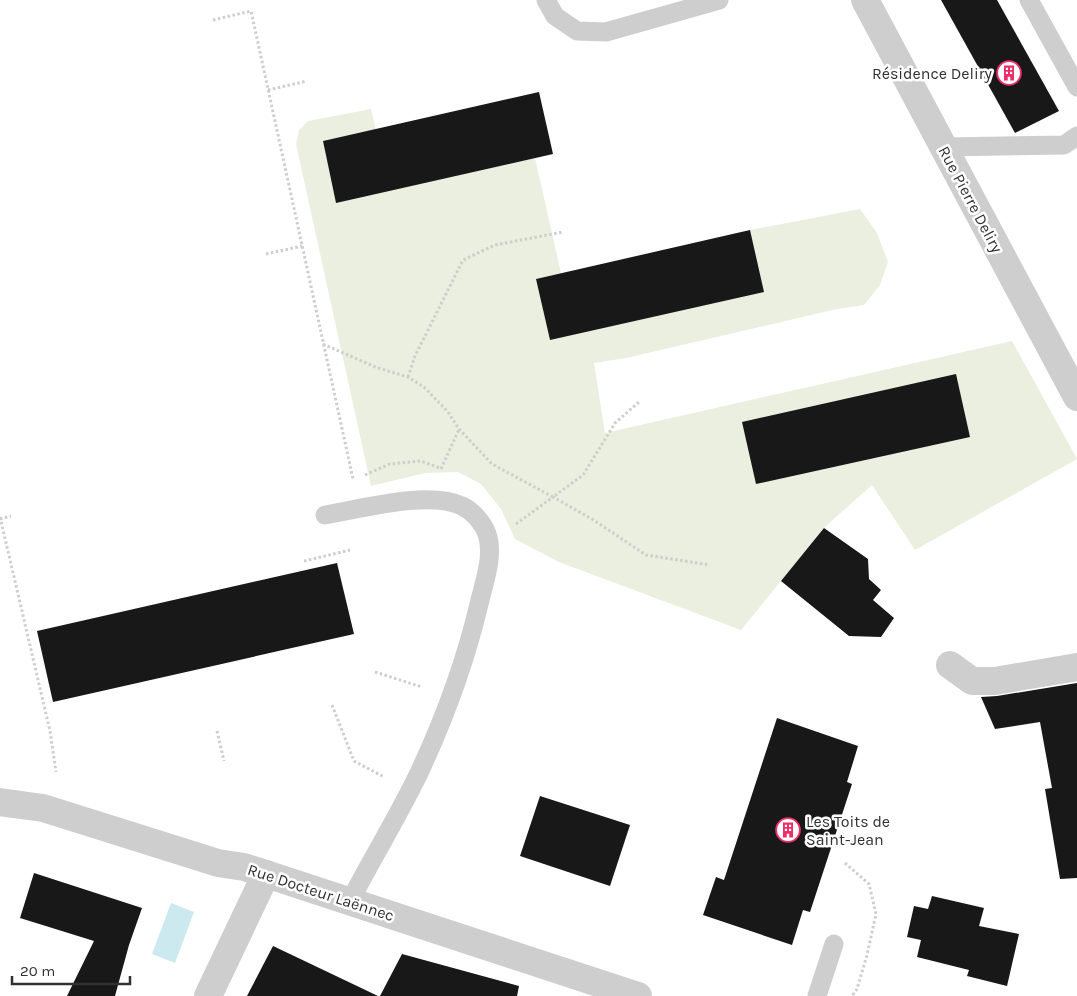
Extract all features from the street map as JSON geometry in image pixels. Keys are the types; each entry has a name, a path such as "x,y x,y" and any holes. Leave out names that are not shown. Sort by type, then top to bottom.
{"street":[{"name":"Rue Pierre Deliry","path":"865,0 1077,398"},
{"path":"950,665 972,681 995,681 1077,667"},
{"name":"Rue Docteur Laënnec","path":"0,802 43,808 218,863 244,867 638,996"},
{"path":"208,996 266,874"}],"lane":[{"path":"546,0 556,16 578,31 606,32 719,0"},
{"path":"1029,0 1077,87"},
{"path":"944,147 1064,144 1077,136"},
{"path":"325,515 406,501 442,499 463,506 478,518 487,534 489,553 488,570 475,624 446,708 418,774 350,901"},
{"path":"817,996 834,944"}],"path":[{"path":"213,20 251,11 353,480 390,464 421,462 441,469"},
{"path":"268,90 307,81"},
{"path":"408,376 463,260 495,244 563,232"},
{"path":"266,254 302,246"},
{"path":"324,344 375,367 408,376 430,393 448,412 458,429 492,464 592,519 646,555 710,565"},
{"path":"487,534 518,523 583,475 615,423 639,402"},
{"path":"442,499 441,469 458,429"},
{"path":"11,516 0,518 50,731 56,772"},
{"path":"304,561 350,550"},
{"path":"375,672 399,679"},
{"path":"332,705 354,761"},
{"path":"217,731 224,761"},
{"path":"845,863 869,884 876,914 867,955 857,989 852,996"}],"green space":[{"path":"371,109 376,130 323,141 336,202 535,158 561,273 536,279 550,340 750,230 860,209 877,233 888,262 880,285 864,305 837,309 626,358 594,363 605,433 1012,341 1077,459 915,550 872,485 826,526 741,630 559,562 515,539 501,509 481,484 458,472 425,473 371,486 296,144 299,130 308,121"}],"water":[{"path":"171,903 194,912 175,963 152,954"}],"building":[{"name":"Résidence Deliry","path":"941,0 997,0 1059,111 1015,133"},
{"path":"539,92 553,154 336,203 323,141"},
{"path":"750,230 764,292 550,340 536,279"},
{"path":"956,374 970,437 756,484 742,422"},
{"path":"824,528 868,559 869,579 881,590 873,600 894,618 881,637 849,636 781,581"},
{"path":"337,563 354,634 53,702 37,631"},
{"path":"1077,683 1077,878 1060,879 1045,789 1052,788 1040,722 995,729 981,697"},
{"name":"Les Toits de Saint-Jean","path":"777,718 858,746 847,782 852,784 810,912 803,910 792,945 703,915 716,877 724,880"},
{"path":"540,796 630,825 610,886 520,856"},
{"path":"34,873 142,908 129,945 115,996 67,996 94,941 20,918"},
{"path":"932,896 984,908 979,926 1019,934 1007,986 967,976 969,970 917,957 921,940 907,937 914,906 928,909"},
{"path":"273,946 292,955 378,996 247,996"},
{"path":"402,954 519,986 517,996 380,996"}],"place":[{"name":"Résidence Deliry","path":"1009,73"},
{"name":"Les Toits de Saint-Jean","path":"788,830"}]}
